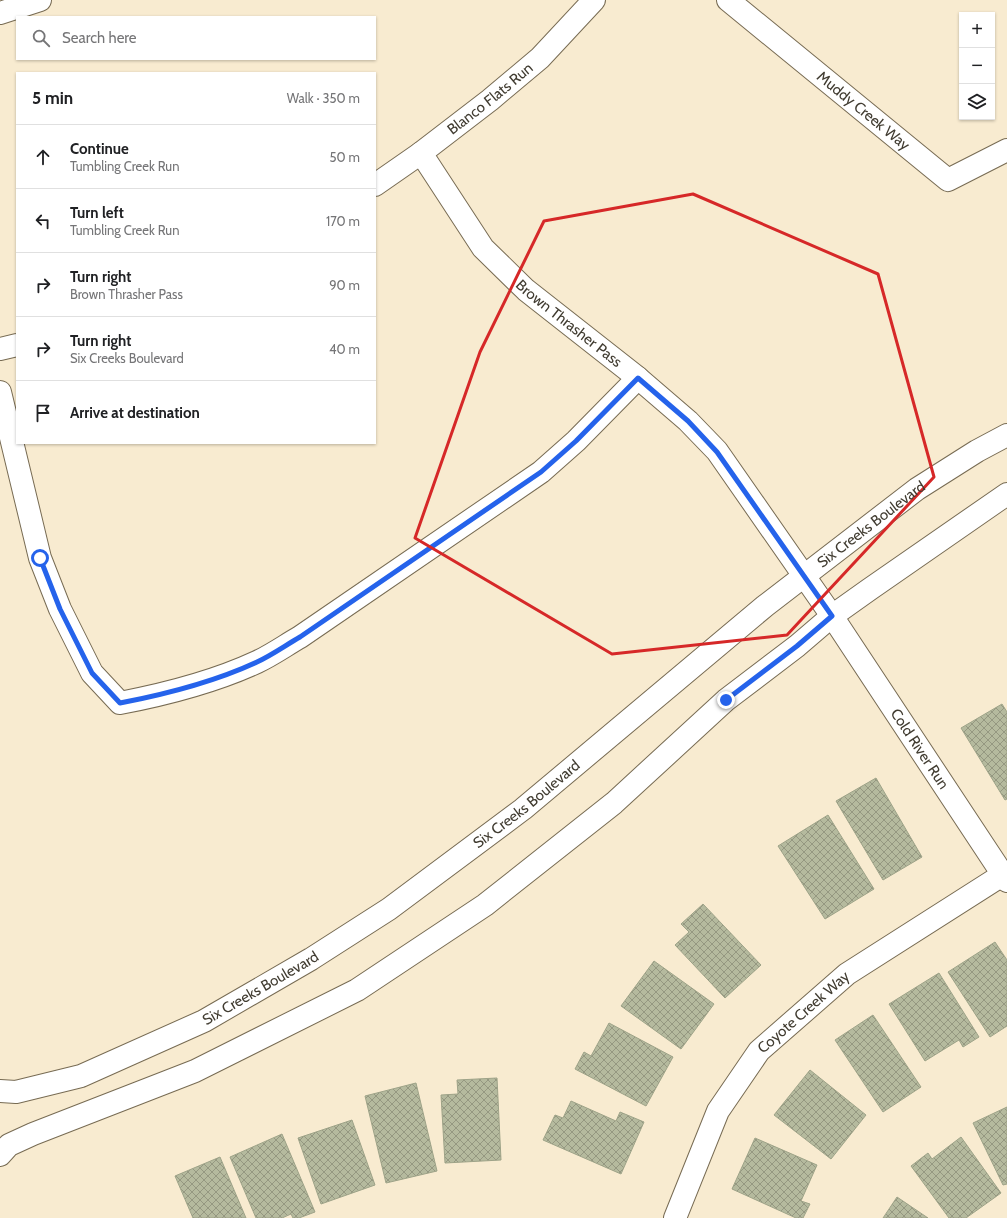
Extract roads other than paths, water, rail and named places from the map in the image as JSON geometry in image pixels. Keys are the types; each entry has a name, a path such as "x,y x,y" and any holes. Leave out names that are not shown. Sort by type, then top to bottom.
{"street":[{"path":"0,14 40,0"},
{"name":"Blanco Flats Run","path":"376,184 421,154 490,100 540,58 594,0"},
{"name":"Muddy Creek Way","path":"728,0 948,180 1007,150"},
{"name":"Brown Thrasher Pass","path":"421,154 483,248 526,290 638,378 688,421 717,452 832,616"},
{"path":"0,349 16,345"},
{"path":"0,392 40,558 60,609 92,673 120,703 167,694 219,677 258,662 300,637 541,472 576,441 638,378"},
{"name":"Six Creeks Boulevard","path":"0,1091 16,1092 81,1076 204,1021 311,959 389,909 524,809 765,606 917,489 977,451 1007,435"},
{"path":"0,1155 9,1145 33,1134 195,1071 357,990 485,905 614,803 726,700 797,646 832,616 1007,494"},
{"name":"Cold River Run","path":"832,616 1006,876"},
{"name":"Coyote Creek Way","path":"675,1218 718,1111 759,1051 848,974 1006,876"}]}
